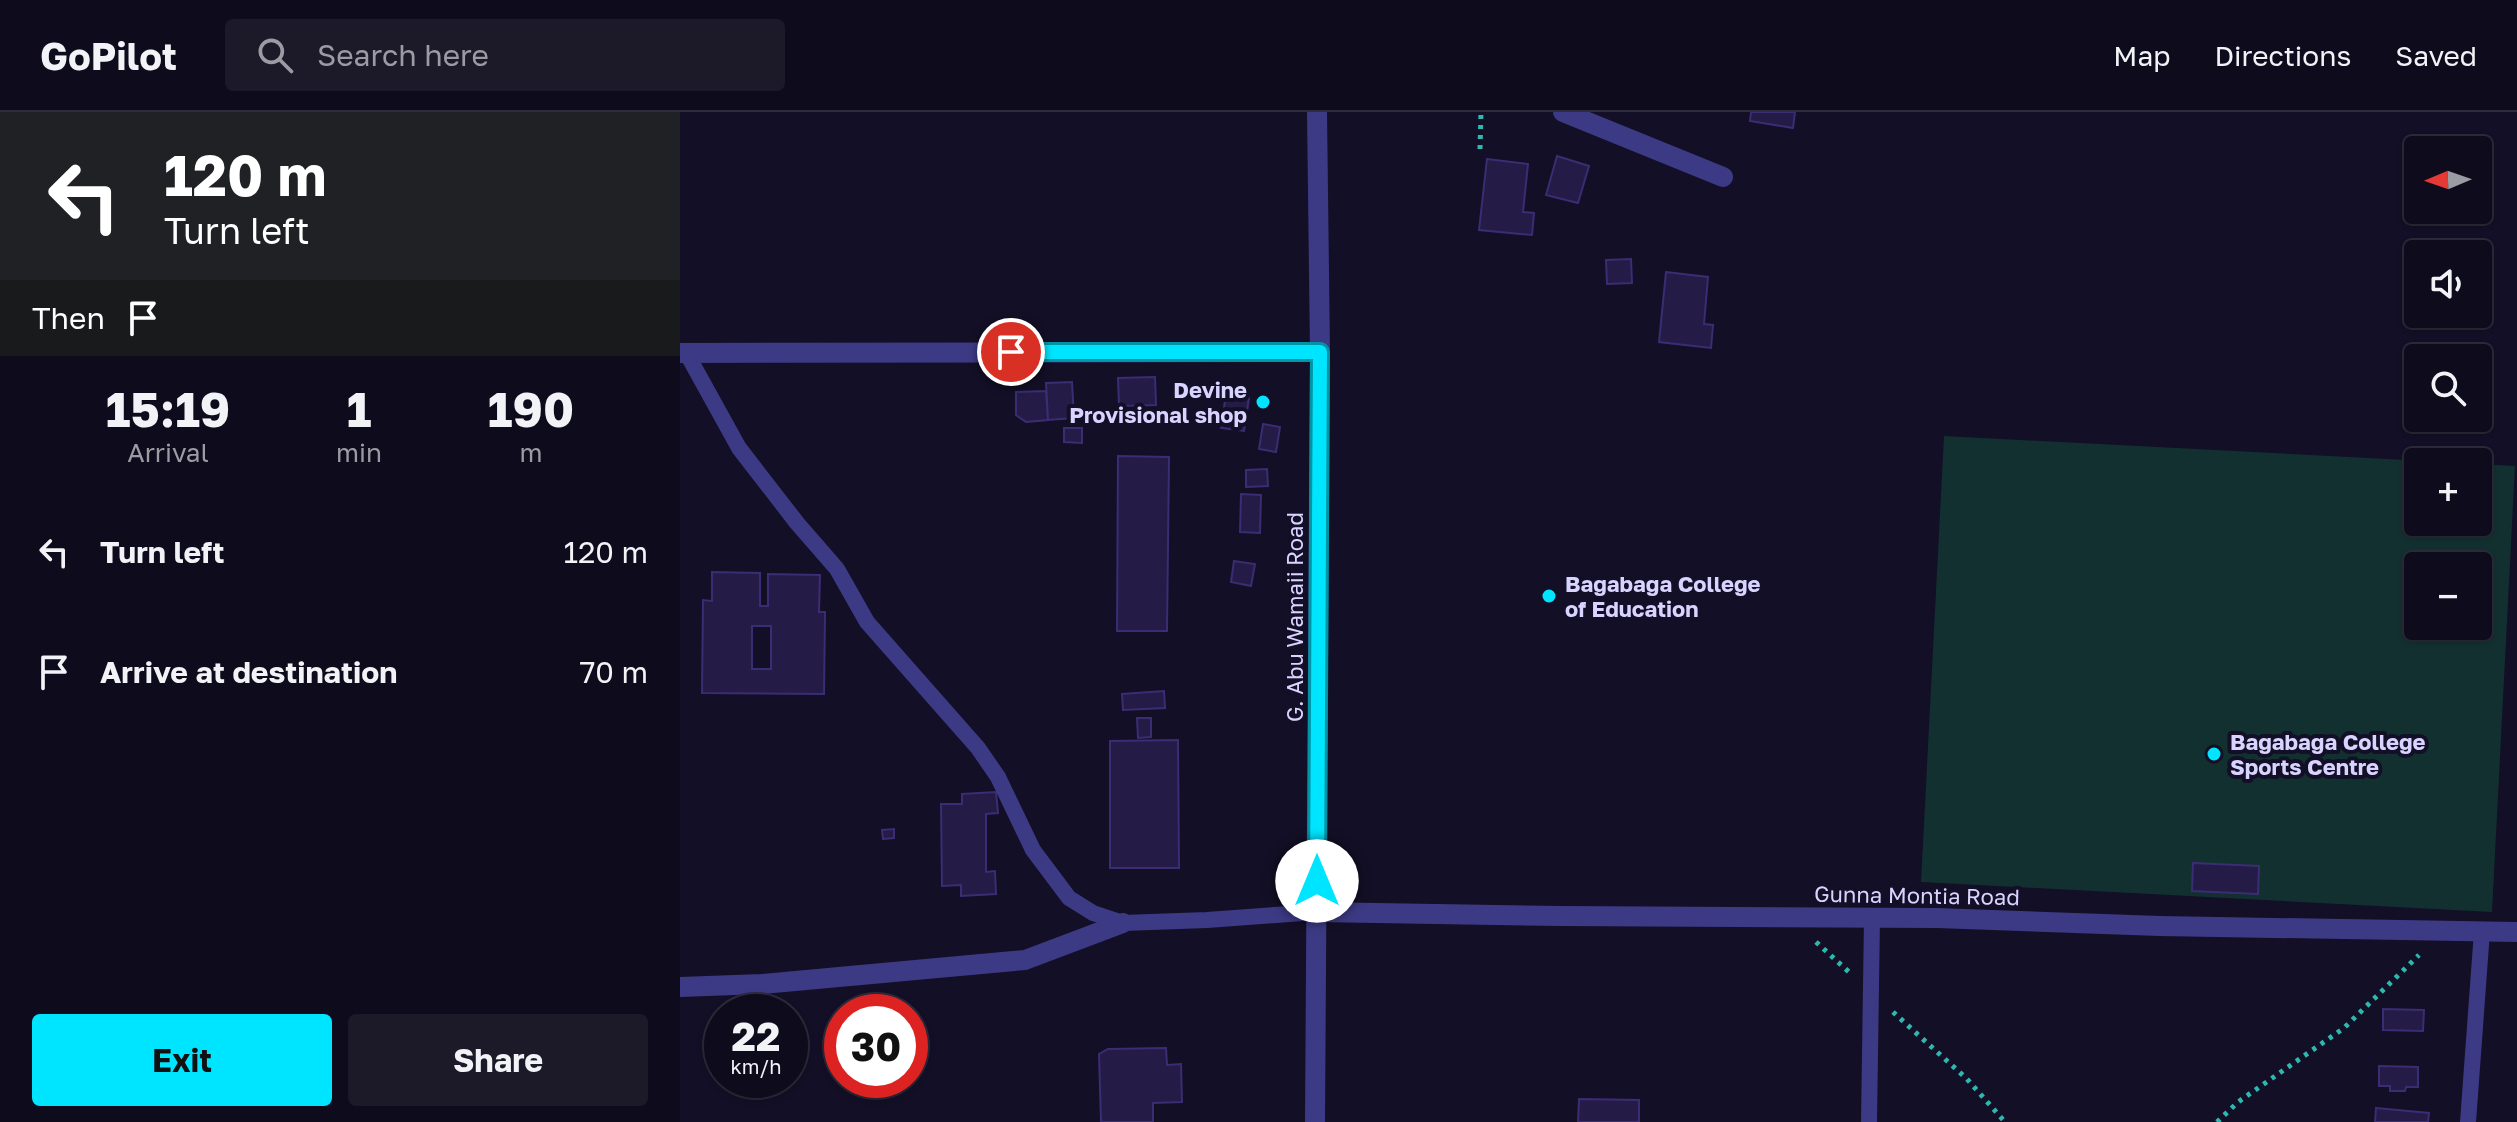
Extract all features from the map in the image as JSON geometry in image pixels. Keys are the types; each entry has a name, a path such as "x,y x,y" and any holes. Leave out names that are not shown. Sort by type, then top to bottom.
{"street":[{"name":"G. Abu Wamaii Road","path":"1315,1122 1320,352 1317,112"},
{"path":"1563,112 1723,177"},
{"path":"683,353 1320,352"},
{"name":"Gunna Montia Road","path":"1316,912 1872,918 2517,932"},
{"path":"680,987 776,983 1025,960 1123,923"}],"lane":[{"path":"683,353 739,448 837,569 867,622 978,748 998,777 1033,850 1069,898 1093,913 1123,923 1316,912"},
{"path":"1869,1122 1872,918"},
{"path":"2468,1122 2482,931"}],"path":[{"path":"1480,149 1481,112"},
{"path":"1788,917 1967,1079 2005,1122"},
{"path":"2217,1122 2238,1102 2344,1028 2419,955 2434,956"}],"green space":[{"name":"Bagabaga College Sports Centre","path":"1944,436 2404,460 2404,536 2492,536 2492,465 2515,466 2492,912 1921,882"}],"building":[{"path":"1751,112 1795,112 1793,128 1750,121"},
{"path":"1557,156 1589,166 1578,203 1546,195"},
{"path":"1487,159 1528,164 1523,212 1534,213 1532,235 1479,230"},
{"path":"1631,259 1632,283 1607,284 1606,260"},
{"path":"1666,272 1708,277 1704,324 1713,325 1711,348 1659,342"},
{"path":"1155,377 1156,405 1119,406 1118,378"},
{"path":"1072,382 1074,418 1048,420 1046,383"},
{"path":"1046,391 1048,420 1026,422 1016,415 1016,392"},
{"path":"1226,394 1249,398 1244,431 1221,428"},
{"path":"1263,424 1280,427 1276,452 1259,449"},
{"path":"1064,428 1082,428 1082,443 1064,442"},
{"path":"1118,456 1169,457 1167,631 1117,631"},
{"path":"1267,469 1268,486 1246,487 1246,470"},
{"path":"1241,494 1261,495 1260,533 1240,532"},
{"path":"1234,561 1255,564 1251,586 1231,582"},
{"path":"712,572 760,573 760,606 768,606 768,574 820,575 819,612 825,612 824,694 702,693 703,600 712,601","holes":["752,626 771,626 771,669 752,669"]},
{"path":"1164,691 1165,708 1123,710 1122,694"},
{"path":"1137,718 1151,718 1151,737 1138,738"},
{"path":"1178,740 1179,868 1110,868 1110,741"},
{"path":"996,792 998,813 986,814 986,872 995,871 996,894 961,896 961,885 942,886 941,804 962,804 962,794"},
{"path":"894,829 894,838 883,839 882,830"},
{"path":"2193,863 2259,866 2258,894 2192,891"},
{"path":"2383,1009 2424,1010 2423,1031 2383,1030"},
{"path":"1166,1048 1167,1065 1181,1064 1182,1102 1153,1103 1153,1122 1101,1122 1099,1054 1108,1049"},
{"path":"2379,1066 2418,1067 2418,1087 2390,1091 2390,1086 2379,1086"},
{"path":"1579,1099 1639,1100 1639,1122 1578,1122"},
{"path":"2376,1108 2429,1113 2428,1122 2375,1122"}],"place":[{"name":"Devine Provisional shop","path":"1263,402"},
{"name":"Bagabaga College of Education","path":"1549,596"},
{"name":"Bagabaga College Sports Centre","path":"2214,754"}],"route":[{"path":"1011,352 1320,352 1317,881"}]}
